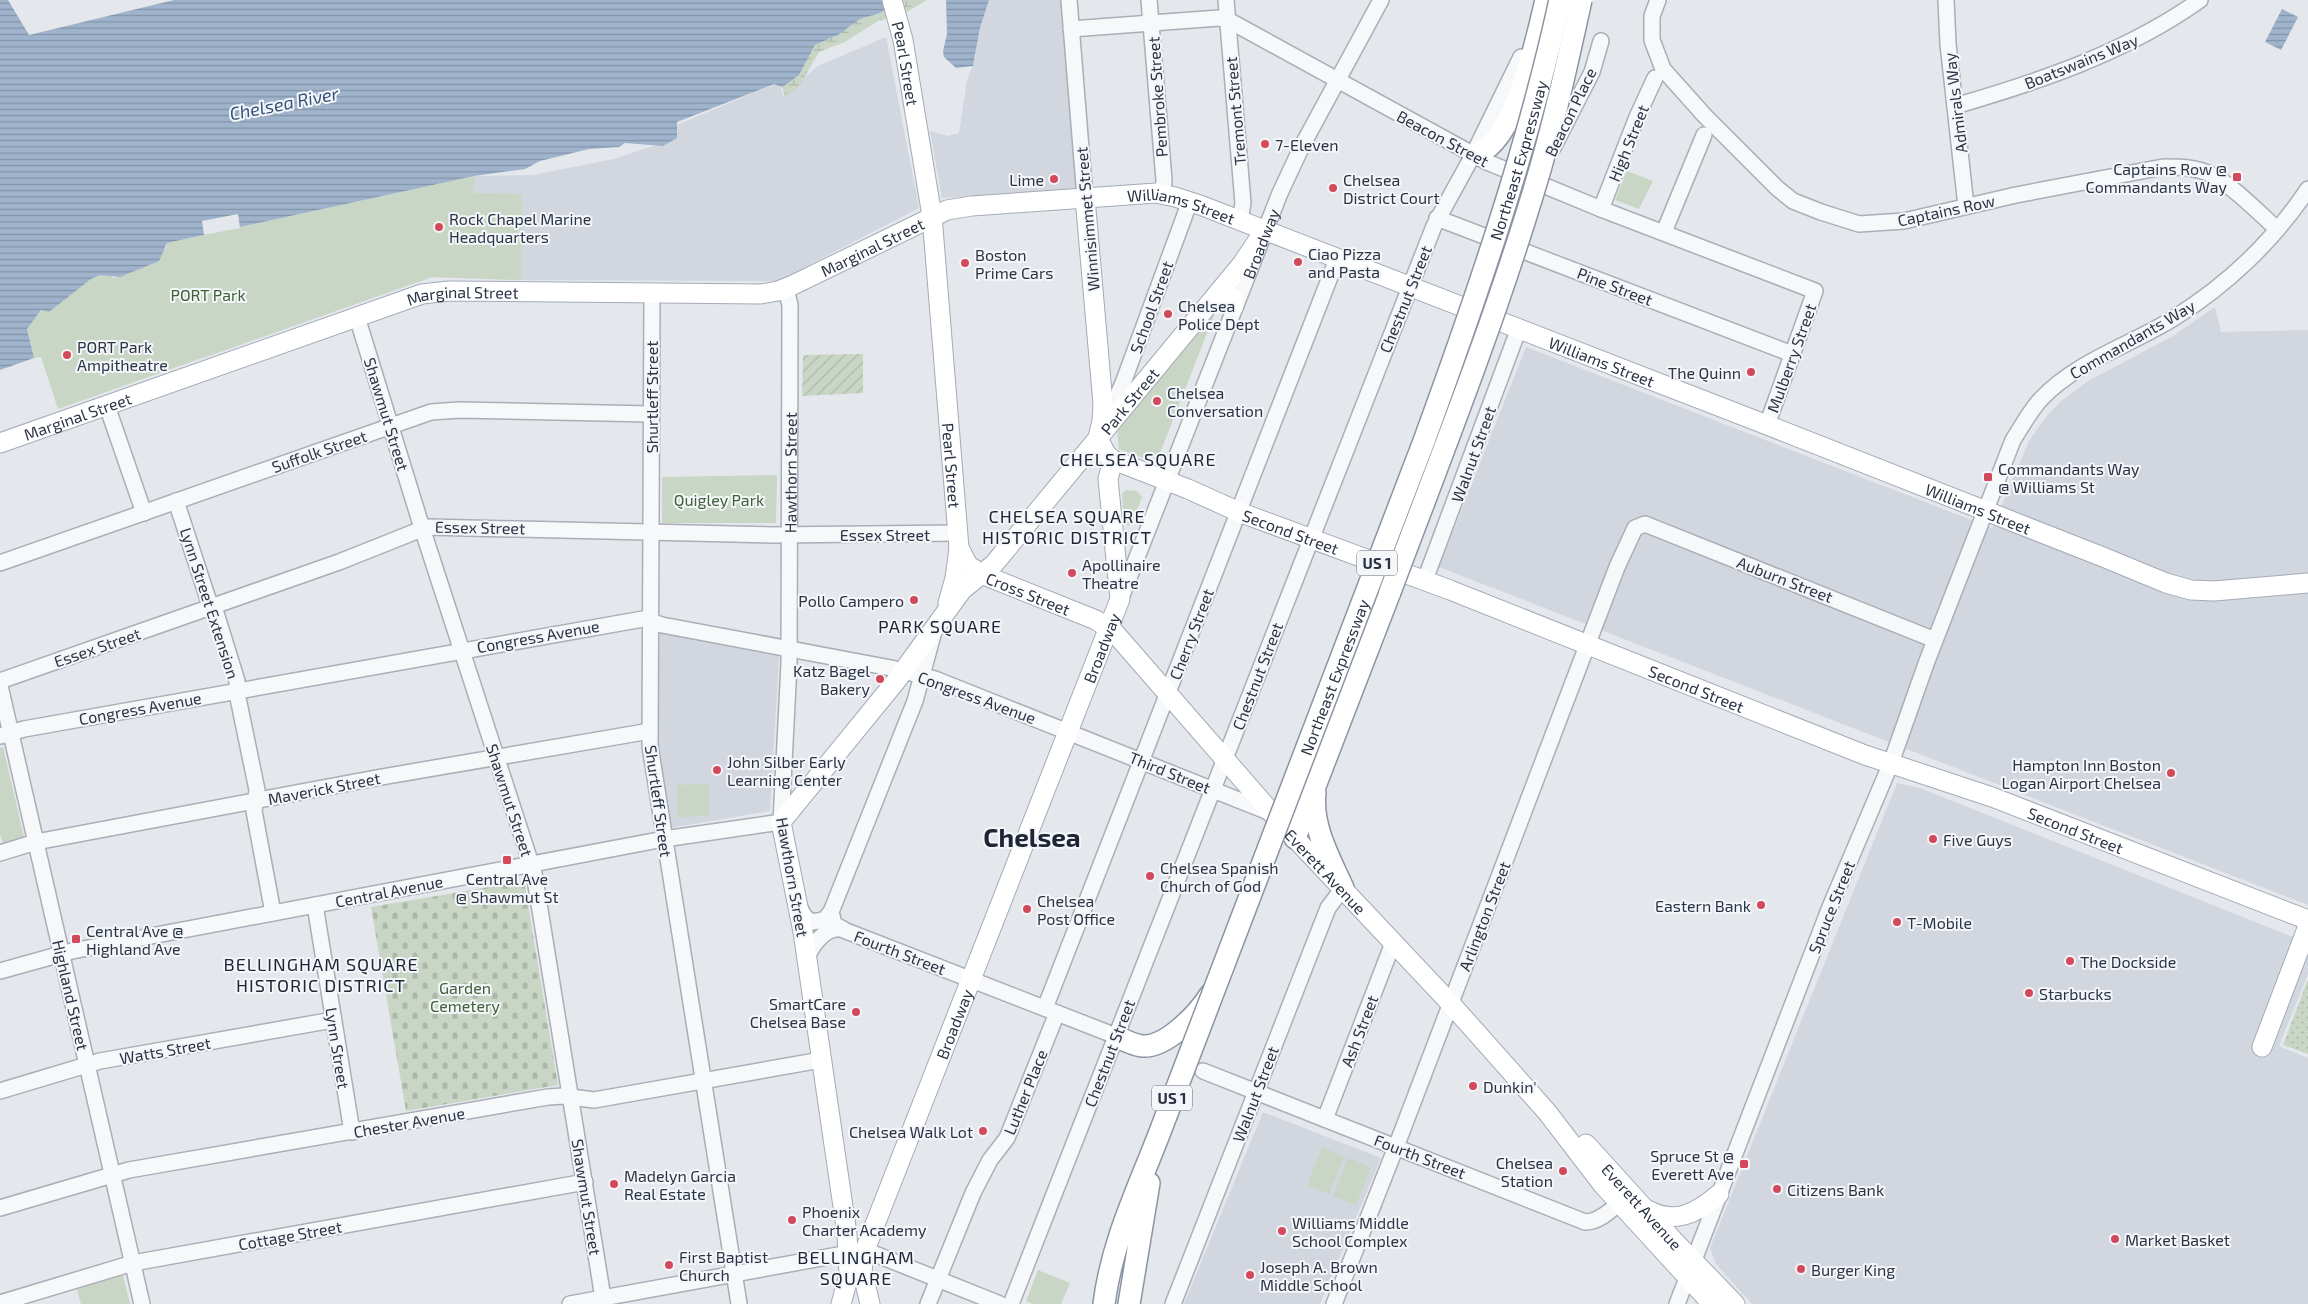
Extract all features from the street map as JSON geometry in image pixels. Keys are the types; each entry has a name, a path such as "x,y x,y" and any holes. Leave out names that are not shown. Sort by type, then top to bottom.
{"highway":[{"path":"1473,155 1489,147 1508,120 1518,99 1527,55 1546,0"},
{"name":"Northeast Expressway","path":"1104,1304 1119,1235 1161,1133 1178,1080 1451,368 1502,218 1544,68 1560,0"},
{"name":"Northeast Expressway","path":"1130,1304 1151,1172 1171,1099 1420,450 1464,330 1514,178 1560,0"},
{"path":"1295,838 1467,388 1512,260 1554,119 1582,0"},
{"path":"1321,770 1315,796 1316,815 1320,835 1343,888"},
{"path":"1116,1036 1142,1046 1161,1041 1185,1024 1200,1010 1218,979"}],"main road":[{"name":"Pearl Street","path":"892,0 901,31 932,216 958,541 953,586 938,624"},
{"name":"Williams Street","path":"932,216 947,210 972,206 1143,193 1162,194 1190,201 1767,424 2172,585 2202,591 2308,583"},
{"name":"Winnisimmet Street","path":"1085,198 1103,404 1098,438"},
{"name":"Marginal Street","path":"0,443 410,298 436,292 753,294 786,288 932,216"},
{"name":"Park Street","path":"780,822 888,691 913,673 938,624 966,586 994,564 1215,297 1248,256 1264,231"},
{"path":"1215,297 1224,294 1233,298 1234,306"},
{"path":"1098,438 1106,454 1113,460 1108,479 1120,600"},
{"name":"Second Street","path":"1113,460 1239,512 1425,580 1865,756 1992,797 2308,920"},
{"name":"Cross Street","path":"958,541 968,565 981,574 1109,627"},
{"name":"Broadway","path":"841,1304 857,1252 971,980 1120,600"},
{"name":"Everett Avenue","path":"1109,627 1273,814 1451,1004 1690,1269 1735,1304"},
{"name":"Hawthorn Street","path":"780,822 798,904 821,1060 857,1252"},
{"path":"2262,1047 2308,926"},
{"path":"1647,1210 1668,1218 1687,1215 1704,1207 1719,1194"},
{"name":"Everett Avenue","path":"1625,1198 1647,1210 1690,1269 1712,1304"},
{"path":"857,1252 870,1304"}],"street":[{"name":"Winnisimmet Street","path":"1069,0 1085,198"},
{"name":"Pembroke Street","path":"1149,0 1164,179 1162,194"},
{"name":"Tremont Street","path":"1226,0 1244,203 1240,221"},
{"name":"Broadway","path":"1120,600 1234,306 1289,172 1381,0"},
{"path":"1529,180 1572,0"},
{"name":"Captains Row","path":"1658,0 1652,16 1652,40 1663,69 1725,136 1793,201 1859,224 1904,221 1966,206 2163,167 2188,168 2212,175 2277,229"},
{"name":"Admirals Way","path":"1946,0 1948,44 1966,206"},
{"name":"Boatswains Way","path":"1956,106 2004,91 2118,49 2171,21 2200,0"},
{"name":"Beacon Street","path":"1071,29 1220,18 1228,20 1473,155 1601,209 1816,290"},
{"name":"Beacon Place","path":"1529,180 1592,72 1601,41"},
{"name":"High Street","path":"1601,209 1637,117 1655,78"},
{"path":"1664,232 1704,135"},
{"name":"Chestnut Street","path":"1011,1304 1409,286 1437,218 1473,155"},
{"name":"Commandants Way","path":"1986,511 2014,440 2033,409 2050,391 2080,368 2154,329 2197,302 2234,273 2277,229 2308,189"},
{"name":"School Street","path":"1098,438 1119,394 1190,201"},
{"name":"Pine Street","path":"1437,218 1792,354"},
{"name":"Cherry Street","path":"1051,1011 1142,761 1337,259"},
{"name":"Hawthorn Street","path":"780,822 789,648 790,305 786,288"},
{"name":"Mulberry Street","path":"1767,424 1816,290"},
{"name":"Shurtleff Street","path":"652,293 651,754 739,1304"},
{"name":"Shawmut Street","path":"358,316 422,528 536,881 604,1298"},
{"name":"Walnut Street","path":"1425,580 1519,328"},
{"path":"107,406 144,512"},
{"name":"Suffolk Street","path":"0,563 432,412 450,410 651,414"},
{"name":"Lynn Street Extension","path":"176,501 237,681 257,790 254,811 273,913"},
{"name":"Spruce Street","path":"1677,1304 1830,907 1891,763 1935,640 1986,511"},
{"name":"Auburn Street","path":"1635,528 1645,524 1935,640"},
{"name":"Essex Street","path":"0,680 339,562 422,528 443,526 789,534 958,541"},
{"name":"Arlington Street","path":"1334,1304 1451,1004 1617,567 1635,528"},
{"name":"Congress Avenue","path":"5,734 238,690 639,619 913,673 1068,732"},
{"path":"798,904 805,917 812,922 824,920 831,912 915,701 913,673"},
{"name":"Highland Street","path":"0,686 5,734 36,842 142,1304"},
{"path":"888,691 903,688 910,693 915,701"},
{"name":"Maverick Street","path":"0,853 36,842 256,800 650,731"},
{"name":"Third Street","path":"1068,732 1273,814"},
{"name":"Central Avenue","path":"0,971 61,953 664,839 780,822"},
{"name":"Walnut Street","path":"1173,1304 1328,908 1343,888"},
{"name":"Lynn Street","path":"314,905 352,1132"},
{"path":"831,912 834,924 843,929"},
{"name":"Fourth Street","path":"807,958 811,948 823,936 834,928 843,929 1116,1036"},
{"name":"Ash Street","path":"1325,1119 1393,943"},
{"name":"Luther Place","path":"937,1280 973,1193 990,1160 1009,1133 1051,1011"},
{"name":"Watts Street","path":"0,1091 87,1064 333,1020"},
{"name":"Chester Avenue","path":"0,1208 112,1174 548,1097 594,1100 821,1060"},
{"name":"Fourth Street","path":"1203,1071 1585,1222 1591,1222 1600,1218 1625,1198"},
{"name":"Cottage Street","path":"0,1303 133,1263 585,1182"},
{"path":"570,1304 857,1252 1000,1304"},
{"path":"928,1304 937,1280"}],"shaded area":[{"path":"989,0 1062,0 1076,193 942,198 930,131 948,136 959,133 967,80 975,60 980,28"},
{"path":"886,37 919,208 778,281 521,280 432,277 204,358 474,176 533,175 614,159 677,138 677,125 779,82 783,96 818,66"},
{"path":"2215,307 2221,332 2308,330 2308,905 1439,567 1526,347 1992,528 2029,441 2045,418 2060,402 2088,381 2173,336"},
{"name":"John Silber Early Learning Center","path":"660,633 779,656 770,811 670,828 655,730"},
{"path":"1897,783 1920,788 2308,943 2308,974 2279,1046 2308,1058 2308,1304 1752,1304 1716,1264 1710,1248"},
{"name":"Williams Middle School Complex","path":"1263,1112 1381,1158 1320,1304 1184,1304"}],"green space":[{"path":"904,0 927,0 902,15 878,21 845,42 819,52 800,85 785,97 782,87 799,75 815,45 838,35 860,19 880,13"},
{"path":"1627,171 1653,181 1639,209 1615,200"},
{"name":"PORT Park","path":"474,176 473,193 522,194 521,280 432,277 58,409 41,357 34,358 27,329 41,310 49,312 91,279 100,275 109,275 114,278 128,274 166,248 167,243"},
{"path":"1215,313 1156,463 1119,449 1117,431"},
{"path":"863,354 863,393 802,396 803,355"},
{"name":"Quigley Park","path":"777,475 776,523 662,523 662,477"},
{"path":"1126,490 1137,491 1142,497 1132,524 1128,526 1124,523 1122,494"},
{"path":"3,747 24,837 3,843 0,835 0,748"},
{"path":"709,784 709,815 678,818 677,785"},
{"name":"Garden Cemetery","path":"524,881 558,1085 406,1111 371,907"},
{"path":"2308,979 2308,1054 2283,1045"},
{"path":"1322,1147 1344,1157 1329,1194 1307,1185"},
{"path":"1348,1158 1371,1167 1356,1205 1333,1196"},
{"path":"1038,1270 1070,1283 1061,1304 1033,1304 1026,1301"},
{"path":"123,1275 130,1304 81,1304 77,1289"}],"water":[{"name":"Chelsea River","path":"0,0 8,0 29,35 174,0 904,0 880,13 860,19 838,35 815,45 799,75 784,86 774,84 677,122 677,138 663,146 625,143 619,147 589,149 540,161 525,169 474,176 167,243 159,261 120,277 100,275 91,279 49,312 41,310 27,329 34,358 0,370"},
{"path":"946,0 989,0 980,28 973,66 956,68 944,57 943,51 947,34"},
{"path":"2282,9 2298,17 2281,50 2265,42"}],"pier":[{"path":"238,214 240,228 204,235 202,221"}],"place":[{"name":"7-Eleven","path":"1265,144"},
{"name":"Captains Row @ Commandants Way","path":"2237,177"},
{"name":"Lime","path":"1054,179"},
{"name":"Chelsea District Court","path":"1333,188"},
{"name":"Rock Chapel Marine Headquarters","path":"439,227"},
{"name":"Ciao Pizza and Pasta","path":"1298,262"},
{"name":"Boston Prime Cars","path":"965,263"},
{"name":"Chelsea Police Dept","path":"1168,314"},
{"name":"PORT Park Ampitheatre","path":"67,355"},
{"name":"The Quinn","path":"1751,372"},
{"name":"Chelsea Conversation","path":"1157,401"},
{"name":"Commandants Way @ Williams St","path":"1988,477"},
{"name":"Apollinaire Theatre","path":"1072,573"},
{"name":"Pollo Campero","path":"914,600"},
{"name":"Katz Bagel Bakery","path":"880,679"},
{"name":"John Silber Early Learning Center","path":"717,770"},
{"name":"Hampton Inn Boston Logan Airport Chelsea","path":"2171,773"},
{"name":"Five Guys","path":"1933,839"},
{"name":"Central Ave @ Shawmut St","path":"507,860"},
{"name":"Chelsea Spanish Church of God","path":"1150,876"},
{"name":"Eastern Bank","path":"1761,905"},
{"name":"Chelsea Post Office","path":"1027,909"},
{"name":"T-Mobile","path":"1897,922"},
{"name":"Central Ave @ Highland Ave","path":"76,939"},
{"name":"The Dockside","path":"2070,961"},
{"name":"Starbucks","path":"2029,993"},
{"name":"SmartCare Chelsea Base","path":"856,1012"},
{"name":"Dunkin'","path":"1473,1086"},
{"name":"Chelsea Walk Lot","path":"983,1131"},
{"name":"Spruce St @ Everett Ave","path":"1744,1164"},
{"name":"Chelsea Station","path":"1563,1171"},
{"name":"Madelyn Garcia Real Estate","path":"614,1184"},
{"name":"Citizens Bank","path":"1777,1189"},
{"name":"Phoenix Charter Academy","path":"792,1220"},
{"name":"Williams Middle School Complex","path":"1282,1231"},
{"name":"Market Basket","path":"2115,1239"},
{"name":"First Baptist Church","path":"669,1265"},
{"name":"Burger King","path":"1801,1269"},
{"name":"Joseph A. Brown Middle School","path":"1250,1275"}],"district":[{"name":"CHELSEA SQUARE","path":"1138,459"},
{"name":"CHELSEA SQUARE HISTORIC DISTRICT","path":"1067,526"},
{"name":"PARK SQUARE","path":"940,626"},
{"name":"Chelsea","path":"1032,836"},
{"name":"BELLINGHAM SQUARE HISTORIC DISTRICT","path":"321,974"},
{"name":"BELLINGHAM SQUARE","path":"856,1267"}]}
